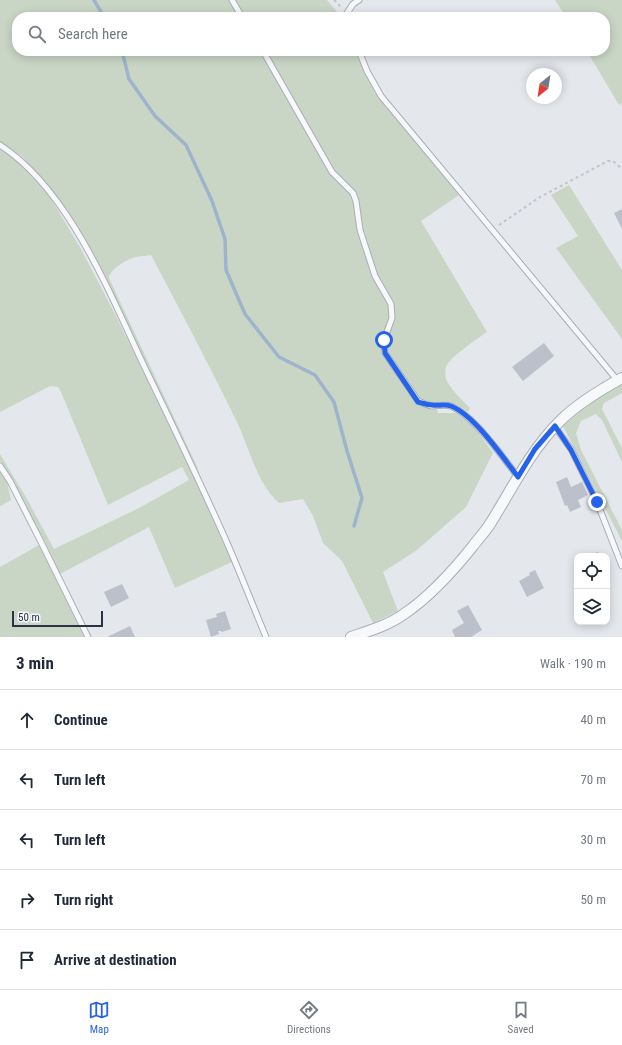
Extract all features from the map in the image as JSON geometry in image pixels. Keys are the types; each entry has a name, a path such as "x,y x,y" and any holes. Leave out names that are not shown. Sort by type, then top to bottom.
{"street":[{"path":"352,637 403,615 417,605 441,582 459,563 489,526 535,449 555,426 581,404 620,379"}],"lane":[{"path":"232,0 239,12"},
{"path":"348,12 358,0"},
{"path":"265,56 332,172 353,193 356,201 360,230 375,276 391,304 392,318 384,340 385,353 418,402 433,406 449,405 461,412 473,422 518,477"},
{"path":"361,56 367,71 381,96 620,379"},
{"path":"0,145 19,158 64,210 95,265 202,488 266,637"},
{"path":"555,426 571,450 597,502 622,566"},
{"path":"0,466 23,508 88,637"}],"path":[{"path":"491,228 500,224 540,197 608,161 613,161 622,169"}],"green space":[{"path":"0,0 327,0 337,12 12,12 12,56 357,56 375,93 459,195 421,221 487,332 452,359 446,368 445,374 448,383 470,408 468,412 456,404 435,402 438,413 456,413 474,427 493,453 466,507 417,550 383,572 398,611 373,623 342,561 323,543 313,516 303,499 279,503 264,485 226,399 151,255 135,257 127,260 115,268 109,278 200,473 77,226 67,209 22,156 0,142"},
{"path":"555,0 622,0 622,103 619,105 590,56 610,56 610,12 563,12"},
{"path":"0,149 20,163 50,197 81,249 117,318 195,479 232,562 175,588 149,527 60,574 49,550 0,460 0,454 27,499 54,549 139,508 189,480 182,467 108,505 58,387 50,386 0,412"},
{"path":"569,185 622,270 622,339 556,248 578,236 551,195"},
{"path":"622,383 622,393 604,403 602,409 622,448 622,462 602,420 596,414 581,421 576,433 581,450 622,530 622,541 563,426 599,397"},
{"path":"0,472 7,482 11,500 0,506"},
{"path":"39,545 84,637 0,637 0,567"}],"building":[{"path":"622,209 622,229 614,213"},
{"path":"544,343 554,356 523,381 512,367"},
{"path":"567,477 571,487 582,482 588,495 578,500 581,507 570,512 567,505 565,506 556,482"},
{"path":"535,570 544,588 527,597 519,581 530,575 529,573"},
{"path":"122,584 129,598 111,607 104,592"},
{"path":"468,605 482,630 471,637 455,637 452,630 464,623 457,611"},
{"path":"225,611 231,629 222,632 218,631 219,634 211,637 206,620 217,617 216,614"},
{"path":"130,626 135,637 107,637"}],"waterway":[{"path":"94,0 101,12"},
{"path":"123,56 129,79 155,116 186,145 212,201 225,239 226,270 245,314 279,357 315,375 334,402 347,451 362,498 354,526"}],"route":[{"path":"384,340 385,353 418,402 433,406 449,405 461,412 473,422 518,477 535,449 555,426 571,450 597,502"}]}
